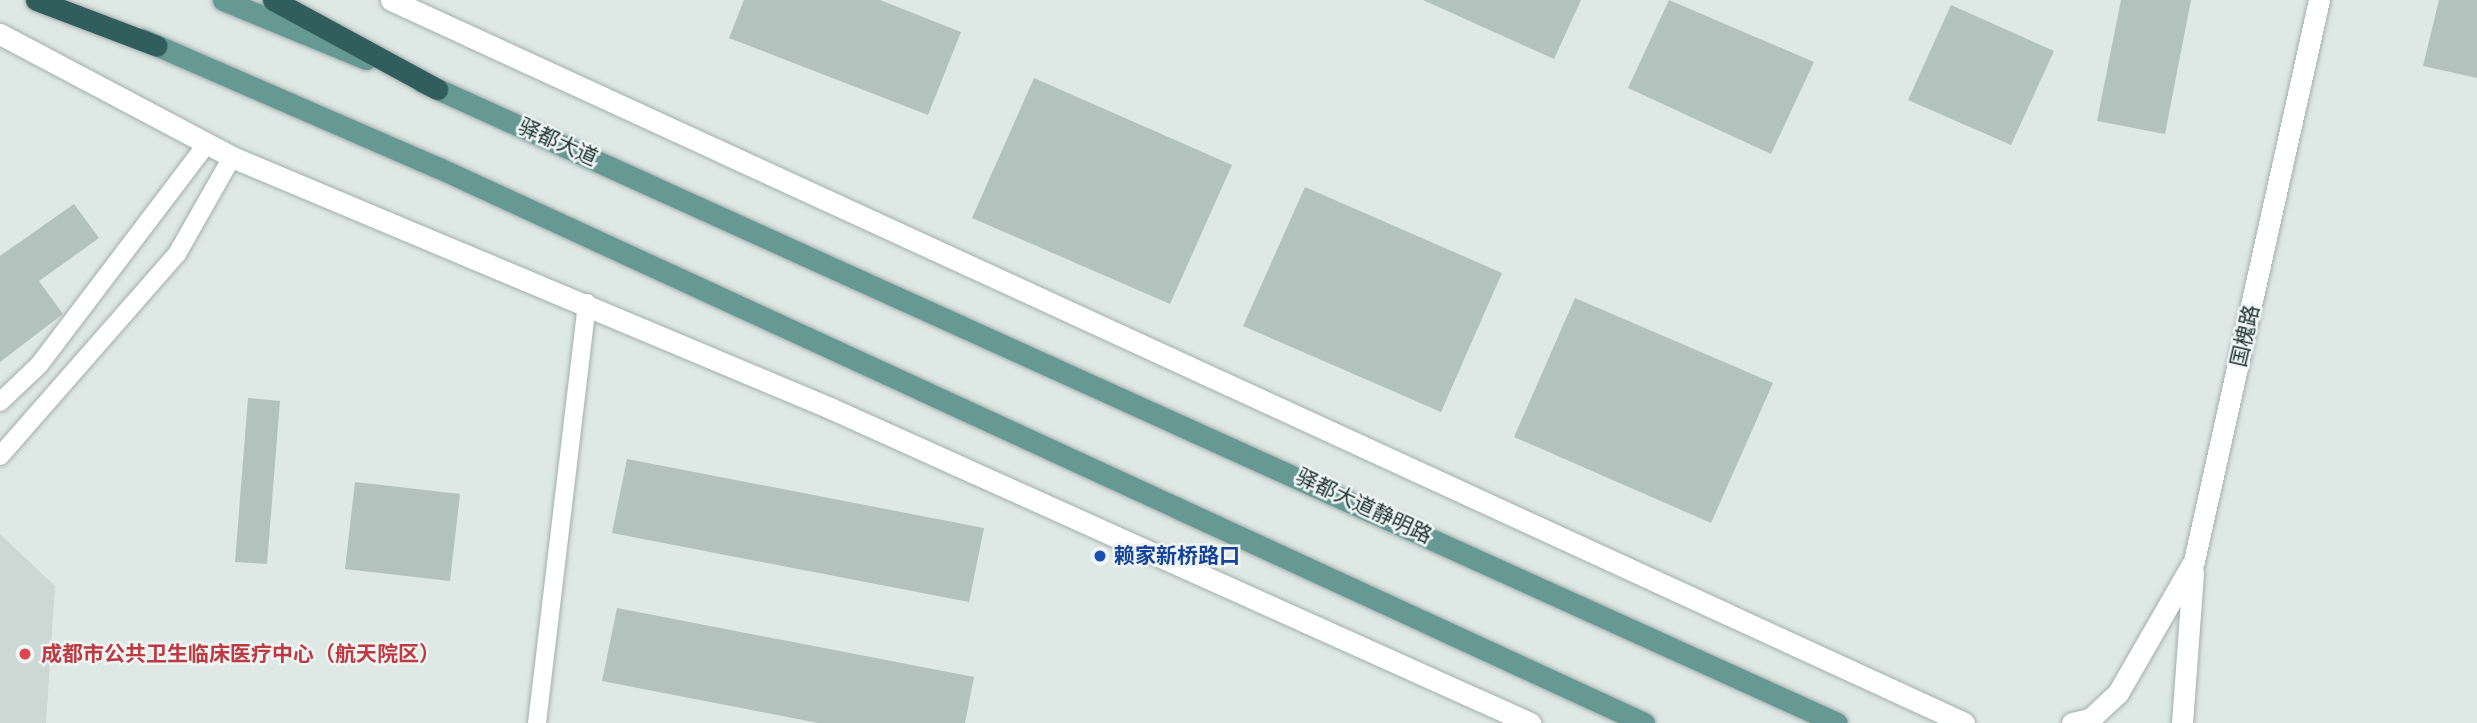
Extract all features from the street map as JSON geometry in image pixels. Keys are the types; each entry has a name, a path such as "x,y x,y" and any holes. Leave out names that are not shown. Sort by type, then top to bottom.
{"highway":[{"path":"36,0 157,46"},
{"path":"273,0 437,89"}],"main road":[{"path":"62,0 157,46 437,167 852,356 1644,723"},
{"name":"驿都大道","path":"223,0 437,89 891,290"},
{"name":"驿都大道静明路","path":"891,290 1838,723"}],"street":[{"path":"391,0 1964,723"},
{"name":"国槐路","path":"2072,723 2090,719 2142,661 2194,561 2319,0"},
{"path":"0,34 232,157 587,303 1530,723"},
{"path":"2182,723 2194,561"}],"lane":[{"path":"0,402 39,365 207,144"},
{"path":"0,456 177,254 232,157"},
{"path":"537,723 587,303"}],"shaded area":[{"name":"成都市公共卫生临床医疗中心（航天院区）","path":"0,534 55,586 46,723 0,723"}],"building":[{"path":"744,0 880,0 961,32 928,115 729,38"},
{"path":"1423,0 1581,0 1554,59"},
{"path":"1669,0 1814,62 1771,154 1628,88"},
{"path":"2121,0 2191,0 2165,134 2097,121"},
{"path":"2439,0 2477,0 2477,78 2423,66"},
{"path":"1951,5 2054,51 2011,145 1908,100"},
{"path":"1034,78 1232,165 1170,304 972,218"},
{"path":"1305,187 1502,273 1441,412 1243,326"},
{"path":"74,204 99,238 39,281 63,314 0,362 0,256"},
{"path":"1575,298 1773,383 1711,523 1514,437"},
{"path":"248,398 280,401 267,564 235,562"},
{"path":"627,459 984,528 969,602 612,533"},
{"path":"355,482 460,494 450,581 345,569"},
{"path":"617,608 974,677 965,723 818,723 602,681"}],"place":[{"name":"赖家新桥路口","path":"1100,556"},
{"name":"成都市公共卫生临床医疗中心（航天院区）","path":"25,654"}]}
